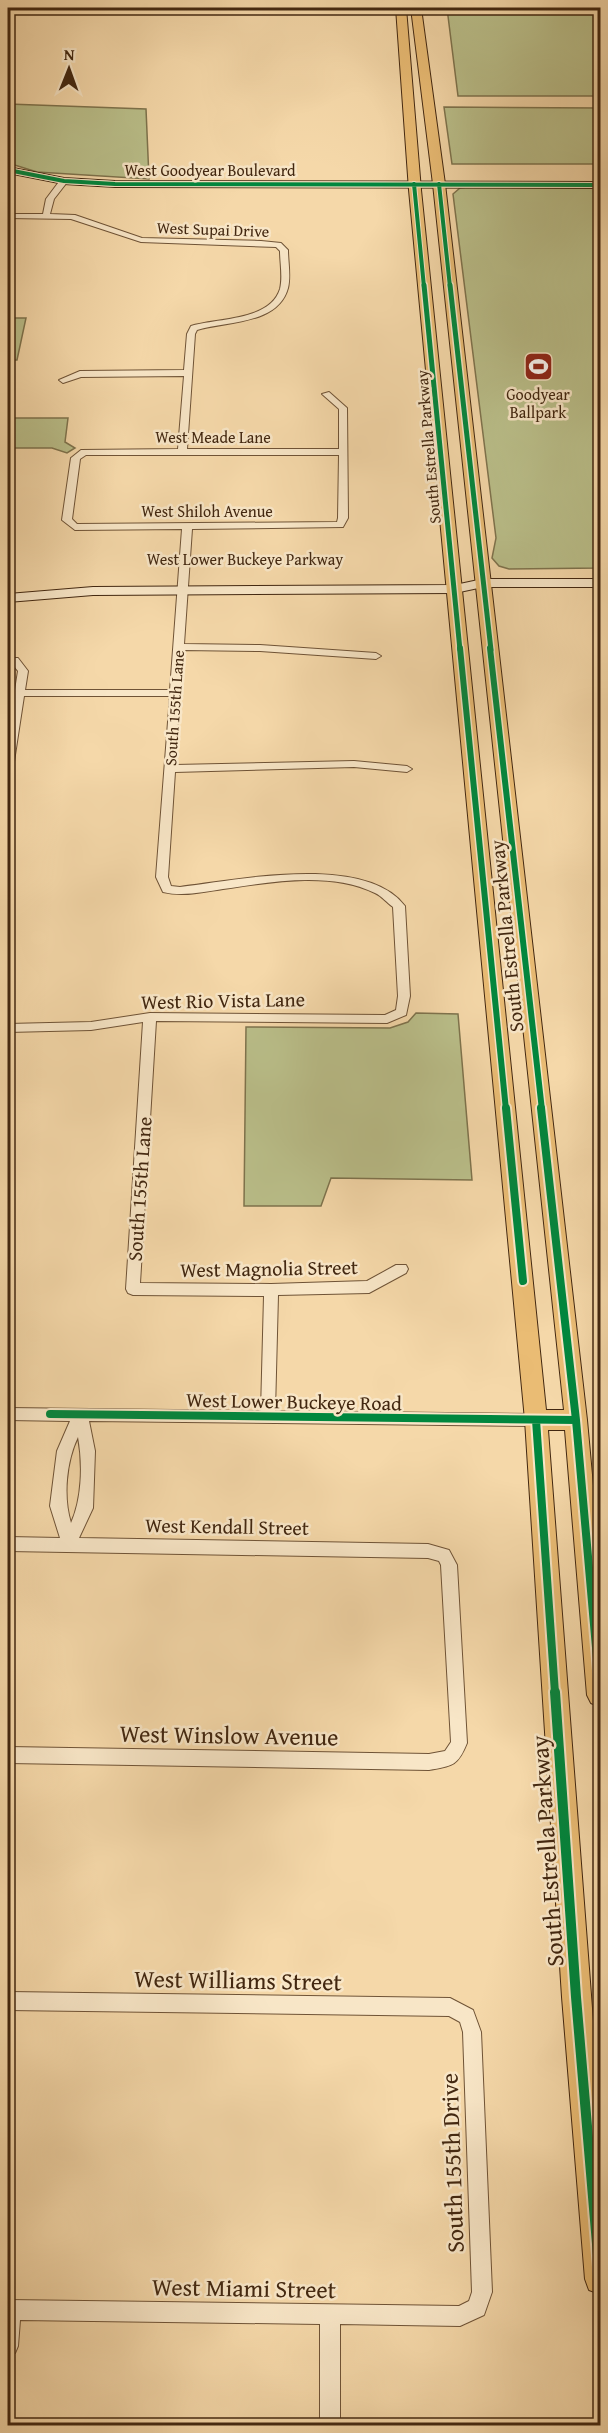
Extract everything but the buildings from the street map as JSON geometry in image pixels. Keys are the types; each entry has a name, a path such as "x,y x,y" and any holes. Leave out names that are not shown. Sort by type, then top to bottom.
{"main road":[{"name":"South Estrella Parkway","path":"401,8 414,183 536,1420 576,1997 600,2279"},
{"name":"South Estrella Parkway","path":"416,8 439,179 576,1420 600,1695"},
{"path":"536,1420 576,1420"}],"street":[{"name":"West Goodyear Boulevard","path":"8,170 64,181 142,184 414,183 439,179"},
{"path":"439,179 600,174"},
{"path":"439,179 600,185"},
{"path":"46,216 50,200 64,181"},
{"name":"West Supai Drive","path":"8,216 72,217 141,240 278,245 284,250 284,289 270,308 248,317 194,328 191,334 188,373"},
{"path":"63,380 80,374 188,373 182,452"},
{"path":"326,394 343,408 343,452"},
{"name":"West Meade Lane","path":"75,526 67,520 76,458 84,452 343,452"},
{"name":"West Shiloh Avenue","path":"75,526 340,525 343,518 343,452"},
{"name":"South 155th Lane","path":"187,526 162,877 167,889 180,891 322,877 362,883 391,896 399,906 404,996 402,1012"},
{"name":"West Lower Buckeye Parkway","path":"8,585 72,579 182,583 600,583"},
{"name":"West Lower Buckeye Parkway","path":"8,598 182,583"},
{"path":"178,647 260,648 376,656"},
{"path":"8,768 23,671 14,660"},
{"path":"8,693 175,693"},
{"path":"170,769 334,764 406,769"},
{"name":"West Rio Vista Lane","path":"8,1028 91,1026 150,1017 387,1019 402,1012"},
{"name":"South 155th Lane","path":"133,1288 150,1017"},
{"name":"West Magnolia Street","path":"133,1288 271,1290 369,1287 400,1269"},
{"path":"267,1416 271,1290"},
{"name":"West Lower Buckeye Road","path":"8,1414 536,1420"},
{"path":"69,1544 85,1508 88,1451 80,1415"},
{"path":"69,1544 58,1506 64,1451 80,1415"},
{"name":"West Kendall Street","path":"8,1544 428,1551 444,1555 449,1565 459,1743 450,1758"},
{"name":"West Winslow Avenue","path":"8,1755 429,1762 450,1758"},
{"name":"West Williams Street","path":"8,2001 450,2007 467,2016"},
{"name":"South 155th Drive","path":"467,2016 472,2032 482,2292 477,2308"},
{"name":"West Miami Street","path":"9,2310 460,2316 477,2308"},
{"path":"8,2346 9,2310"},
{"path":"330,2315 330,2426"}],"green space":[{"path":"447,8 600,8 600,96 458,96"},
{"path":"8,104 146,109 149,179 37,172 8,163"},
{"path":"444,107 600,108 600,164 452,164"},
{"name":"Goodyear Ballpark","path":"460,188 600,188 600,568 509,569 499,566 492,558 496,538 453,194"},
{"path":"8,318 26,318 17,360 8,360"},
{"path":"14,418 68,418 65,442 75,448 67,453 52,448 8,448"},
{"path":"416,1013 458,1014 472,1180 331,1178 321,1206 244,1206 246,1027 390,1028 408,1022"}],"cycle path":[{"path":"8,170 64,181 115,184 595,185"},
{"path":"414,184 523,1281"},
{"path":"439,184 576,1420 600,1695"},
{"path":"50,1414 576,1420"},
{"path":"536,1420 576,1997 600,2279"}],"place":[{"name":"Goodyear Ballpark","path":"538,366"}]}
